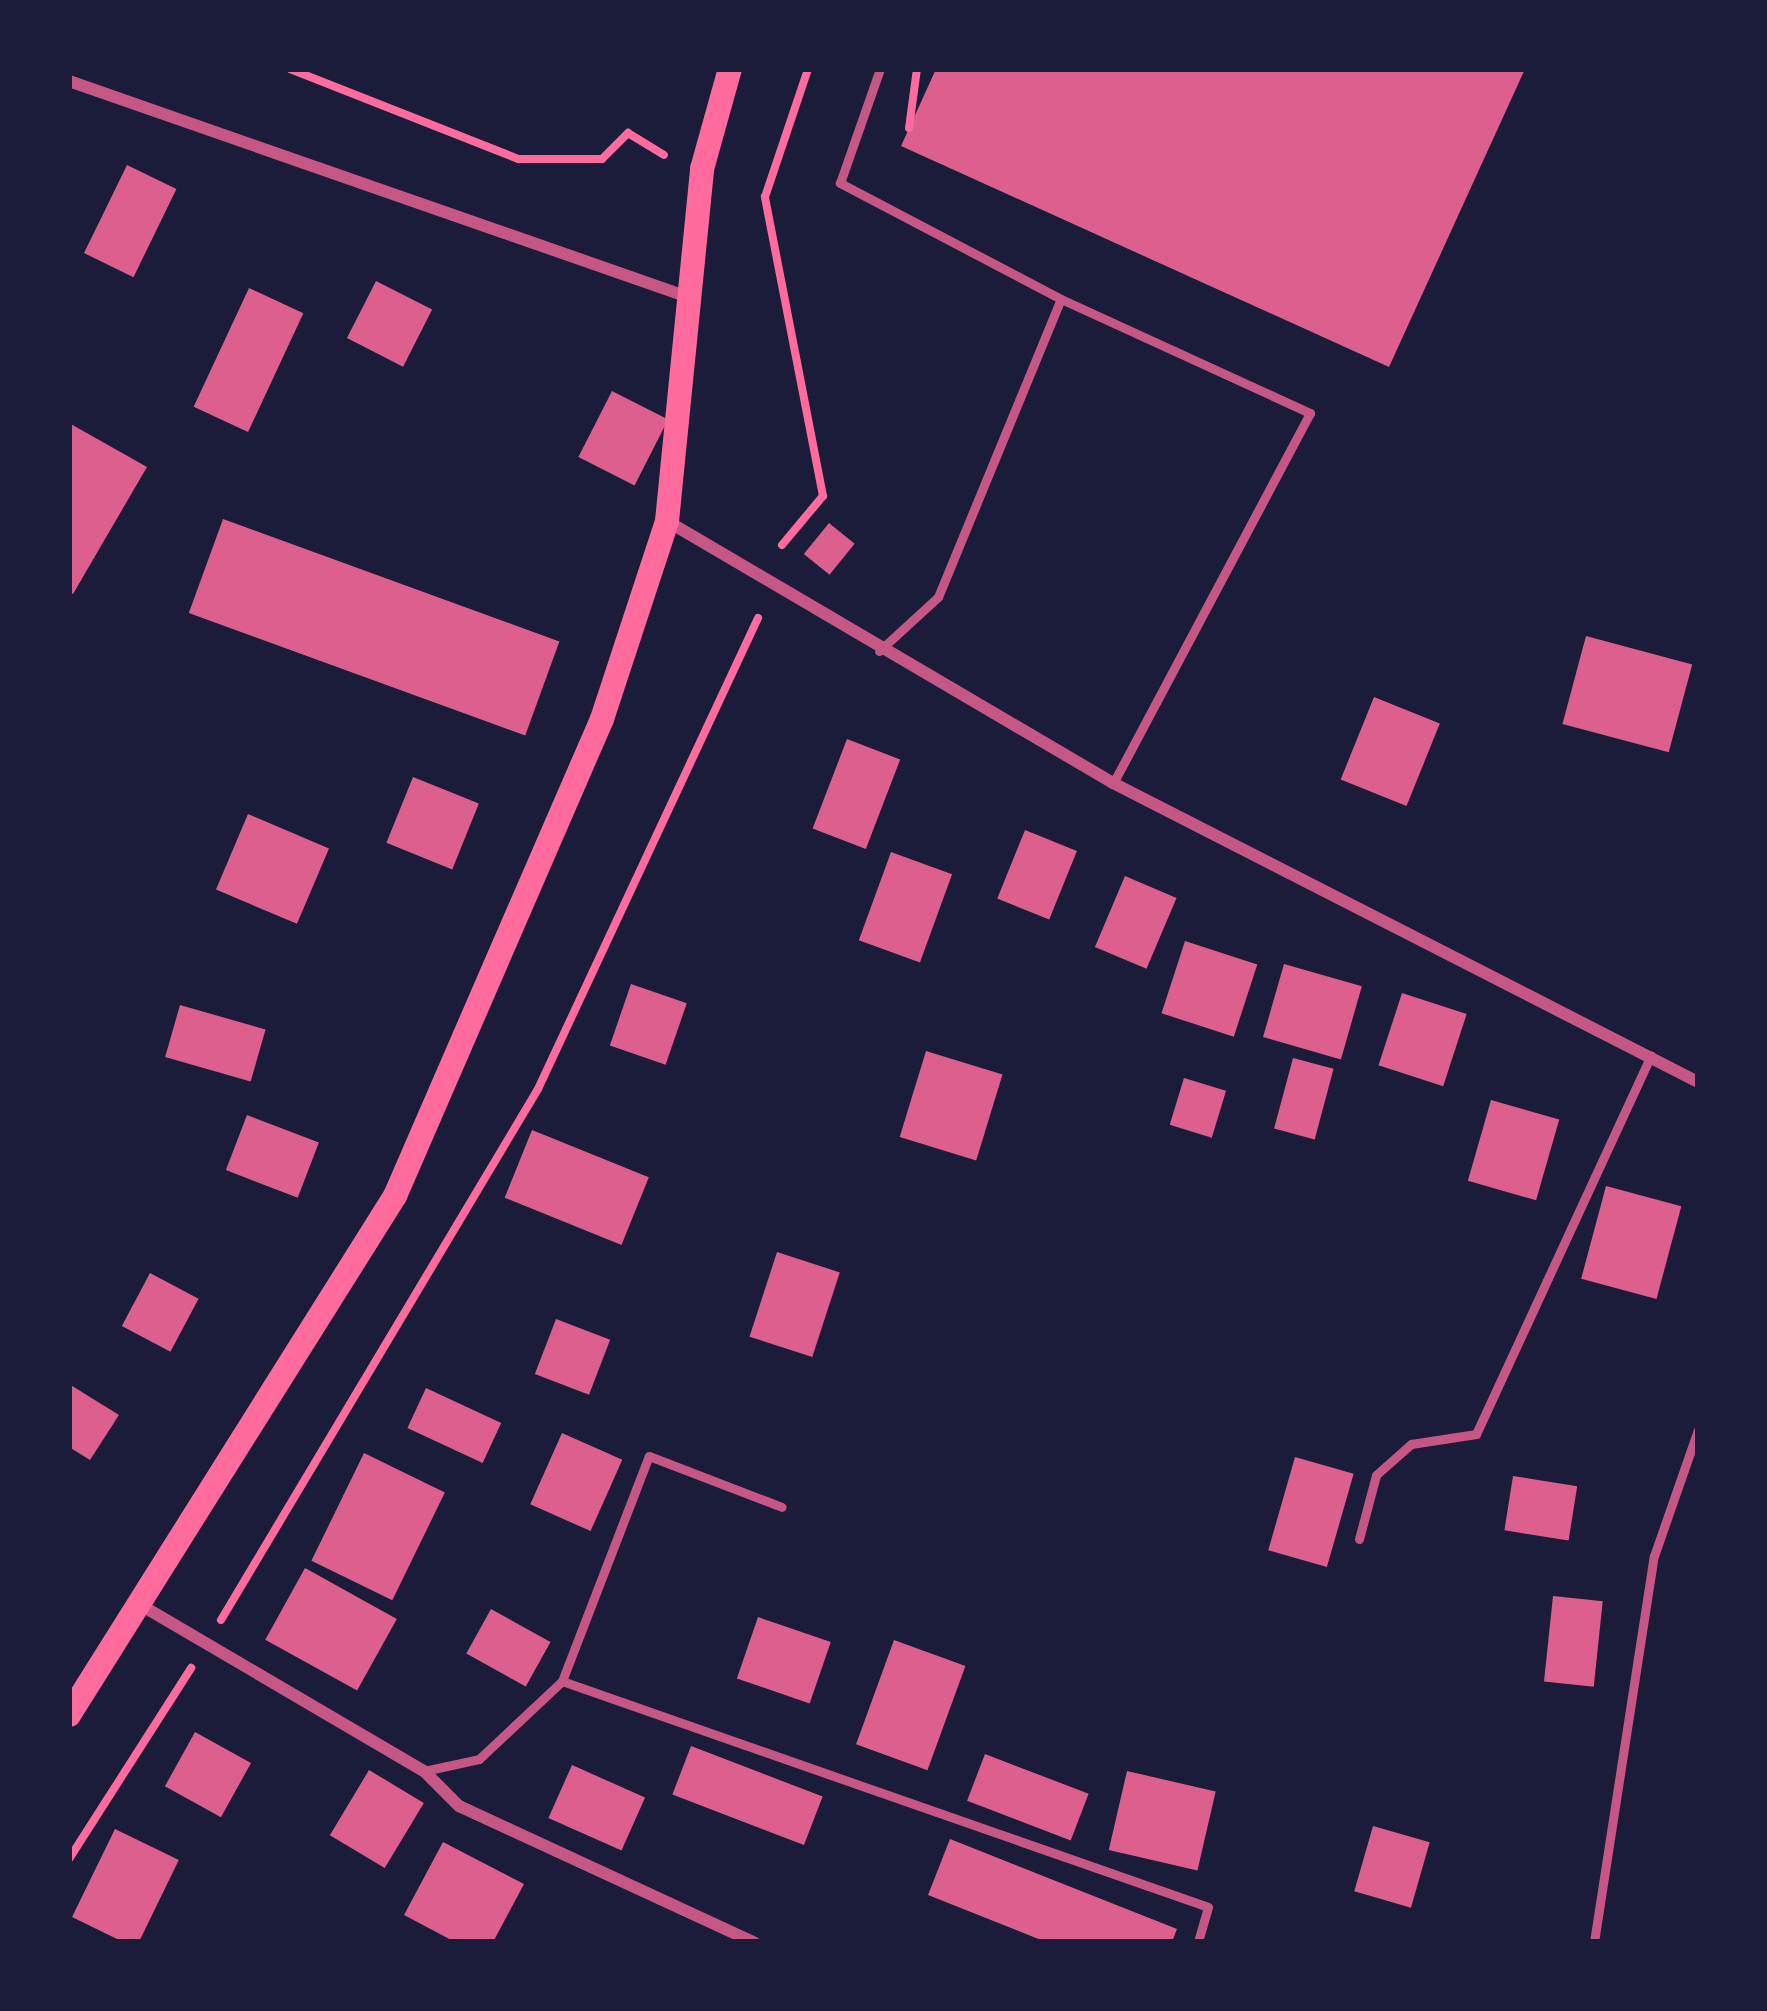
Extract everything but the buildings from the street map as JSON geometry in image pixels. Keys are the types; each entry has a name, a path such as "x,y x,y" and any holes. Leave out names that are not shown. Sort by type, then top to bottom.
{"main road":[{"path":"69,1715 395,1196 602,719 667,520 703,169 730,69"}],"street":[{"path":"69,81 692,298"},
{"path":"667,520 879,651 1113,783 1698,1082"},
{"path":"139,1604 424,1772 460,1806 754,1942"}],"lane":[{"path":"880,69 841,183 1061,299 1310,413 1113,783"},
{"path":"879,651 938,597 1061,299"},
{"path":"1359,1539 1376,1475 1411,1444 1476,1433 1651,1055"},
{"path":"1594,1942 1654,1556 1698,1430"},
{"path":"424,1772 479,1759 562,1681 650,1456 782,1507"},
{"path":"562,1681 1208,1907 1198,1942"}],"path":[{"path":"290,69 519,159 602,159 628,133 664,155"},
{"path":"782,545 823,496 764,197 808,69"},
{"path":"909,128 917,69"},
{"path":"69,1859 207,1643 538,1089 758,618"}]}
